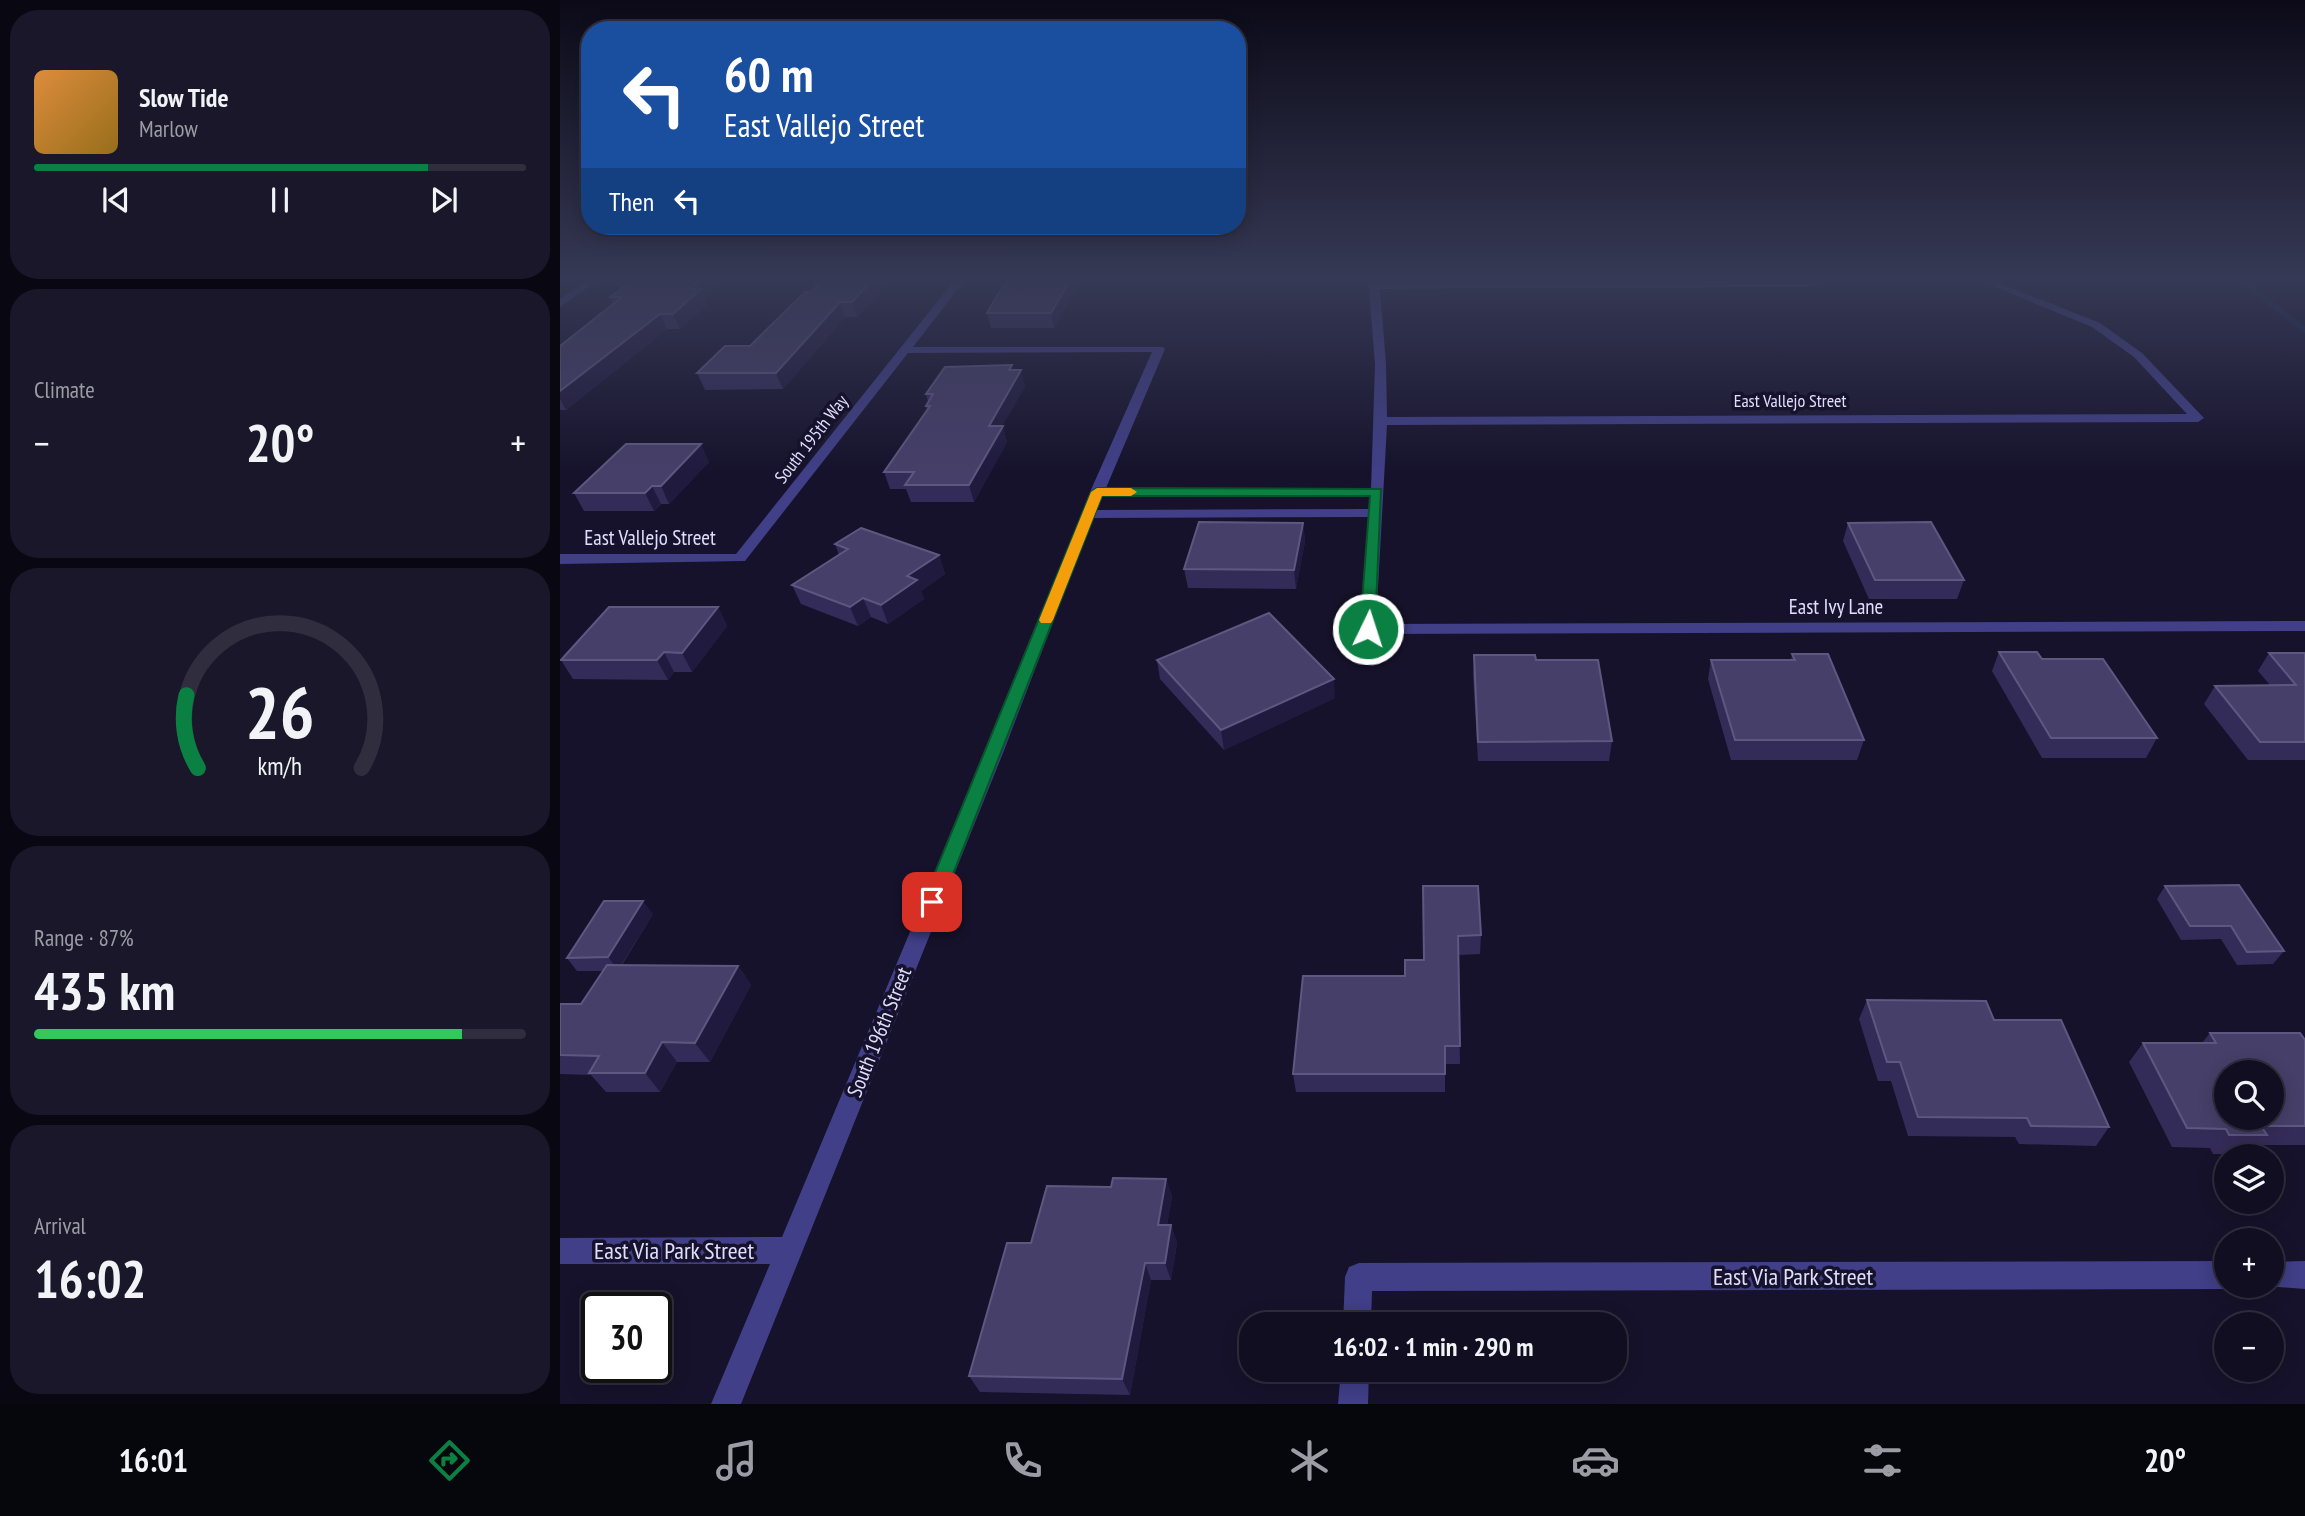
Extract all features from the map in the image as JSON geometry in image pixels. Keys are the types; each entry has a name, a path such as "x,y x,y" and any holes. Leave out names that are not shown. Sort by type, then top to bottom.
{"street":[{"name":"South 195th Way","path":"740,558 910,343"},
{"path":"1088,514 1376,513 1382,421 1377,343"},
{"name":"East Vallejo Street","path":"1382,421 2198,418 2138,355 2121,343"},
{"name":"South 196th Street","path":"726,1404 994,753 1097,492 1159,349 904,350"},
{"path":"1097,492 1377,492"},
{"path":"1290,513 1294,492"},
{"name":"East Ivy Lane","path":"1376,513 1368,629 2305,626"},
{"name":"East Vallejo Street","path":"560,559 740,558"},
{"name":"East Via Park Street","path":"560,1251 789,1250"},
{"name":"East Via Park Street","path":"1358,1312 1359,1277 2214,1275"},
{"path":"2284,1275 2305,1275"},
{"path":"1353,1404 1354,1382"}],"building":[{"path":"564,343 623,343 560,391 560,346"},
{"path":"754,343 803,343 776,373 697,373 725,346 750,346"},
{"path":"1012,365 1009,370 1021,370 989,426 1003,426 969,485 905,485 914,472 884,472 930,406 926,406 933,394 926,394 945,367"},
{"path":"626,444 701,444 661,486 652,486 645,493 574,493"},
{"path":"1199,522 1303,523 1294,570 1184,569"},
{"path":"1931,522 1964,580 1875,580 1848,523"},
{"path":"861,528 939,555 907,576 917,580 881,605 863,598 850,607 792,585 848,549 835,544"},
{"path":"609,607 718,607 682,653 664,652 657,660 561,660"},
{"path":"1269,613 1334,679 1221,730 1157,660"},
{"path":"1999,652 2037,652 2042,659 2103,659 2157,738 2051,738"},
{"path":"2269,653 2305,653 2305,742 2260,742 2215,686 2296,685"},
{"path":"1792,654 1828,654 1864,740 1735,740 1711,660 1795,660"},
{"path":"1474,655 1535,655 1536,660 1598,660 1612,741 1478,742"},
{"path":"2239,885 2284,951 2247,952 2231,926 2190,926 2165,886"},
{"path":"1423,886 1478,886 1481,935 1458,936 1460,1046 1445,1046 1445,1074 1293,1074 1303,976 1405,976 1405,960 1424,960"},
{"path":"604,901 643,901 608,957 567,958"},
{"path":"607,965 738,966 695,1043 662,1042 645,1073 589,1073 599,1056 560,1055 560,1004 581,1004"},
{"path":"1867,1000 1986,1001 1994,1020 2061,1020 2109,1127 2031,1126 2027,1118 1918,1117 1900,1062 1887,1062"},
{"path":"2210,1033 2300,1033 2305,1040 2305,1126 2284,1126 2284,1060 2214,1060 2214,1129 2187,1128 2143,1043 2216,1043"},
{"path":"2226,1130 2264,1130 2267,1135 2229,1135"},
{"path":"1113,1178 1166,1179 1158,1225 1171,1225 1165,1263 1145,1263 1122,1379 969,1376 1007,1243 1031,1243 1047,1186 1111,1187"}],"slow traffic":[{"path":"1046,620 1097,492 1131,492"}],"route":[{"path":"932,902 1097,492 1377,492 1368,629"}]}
